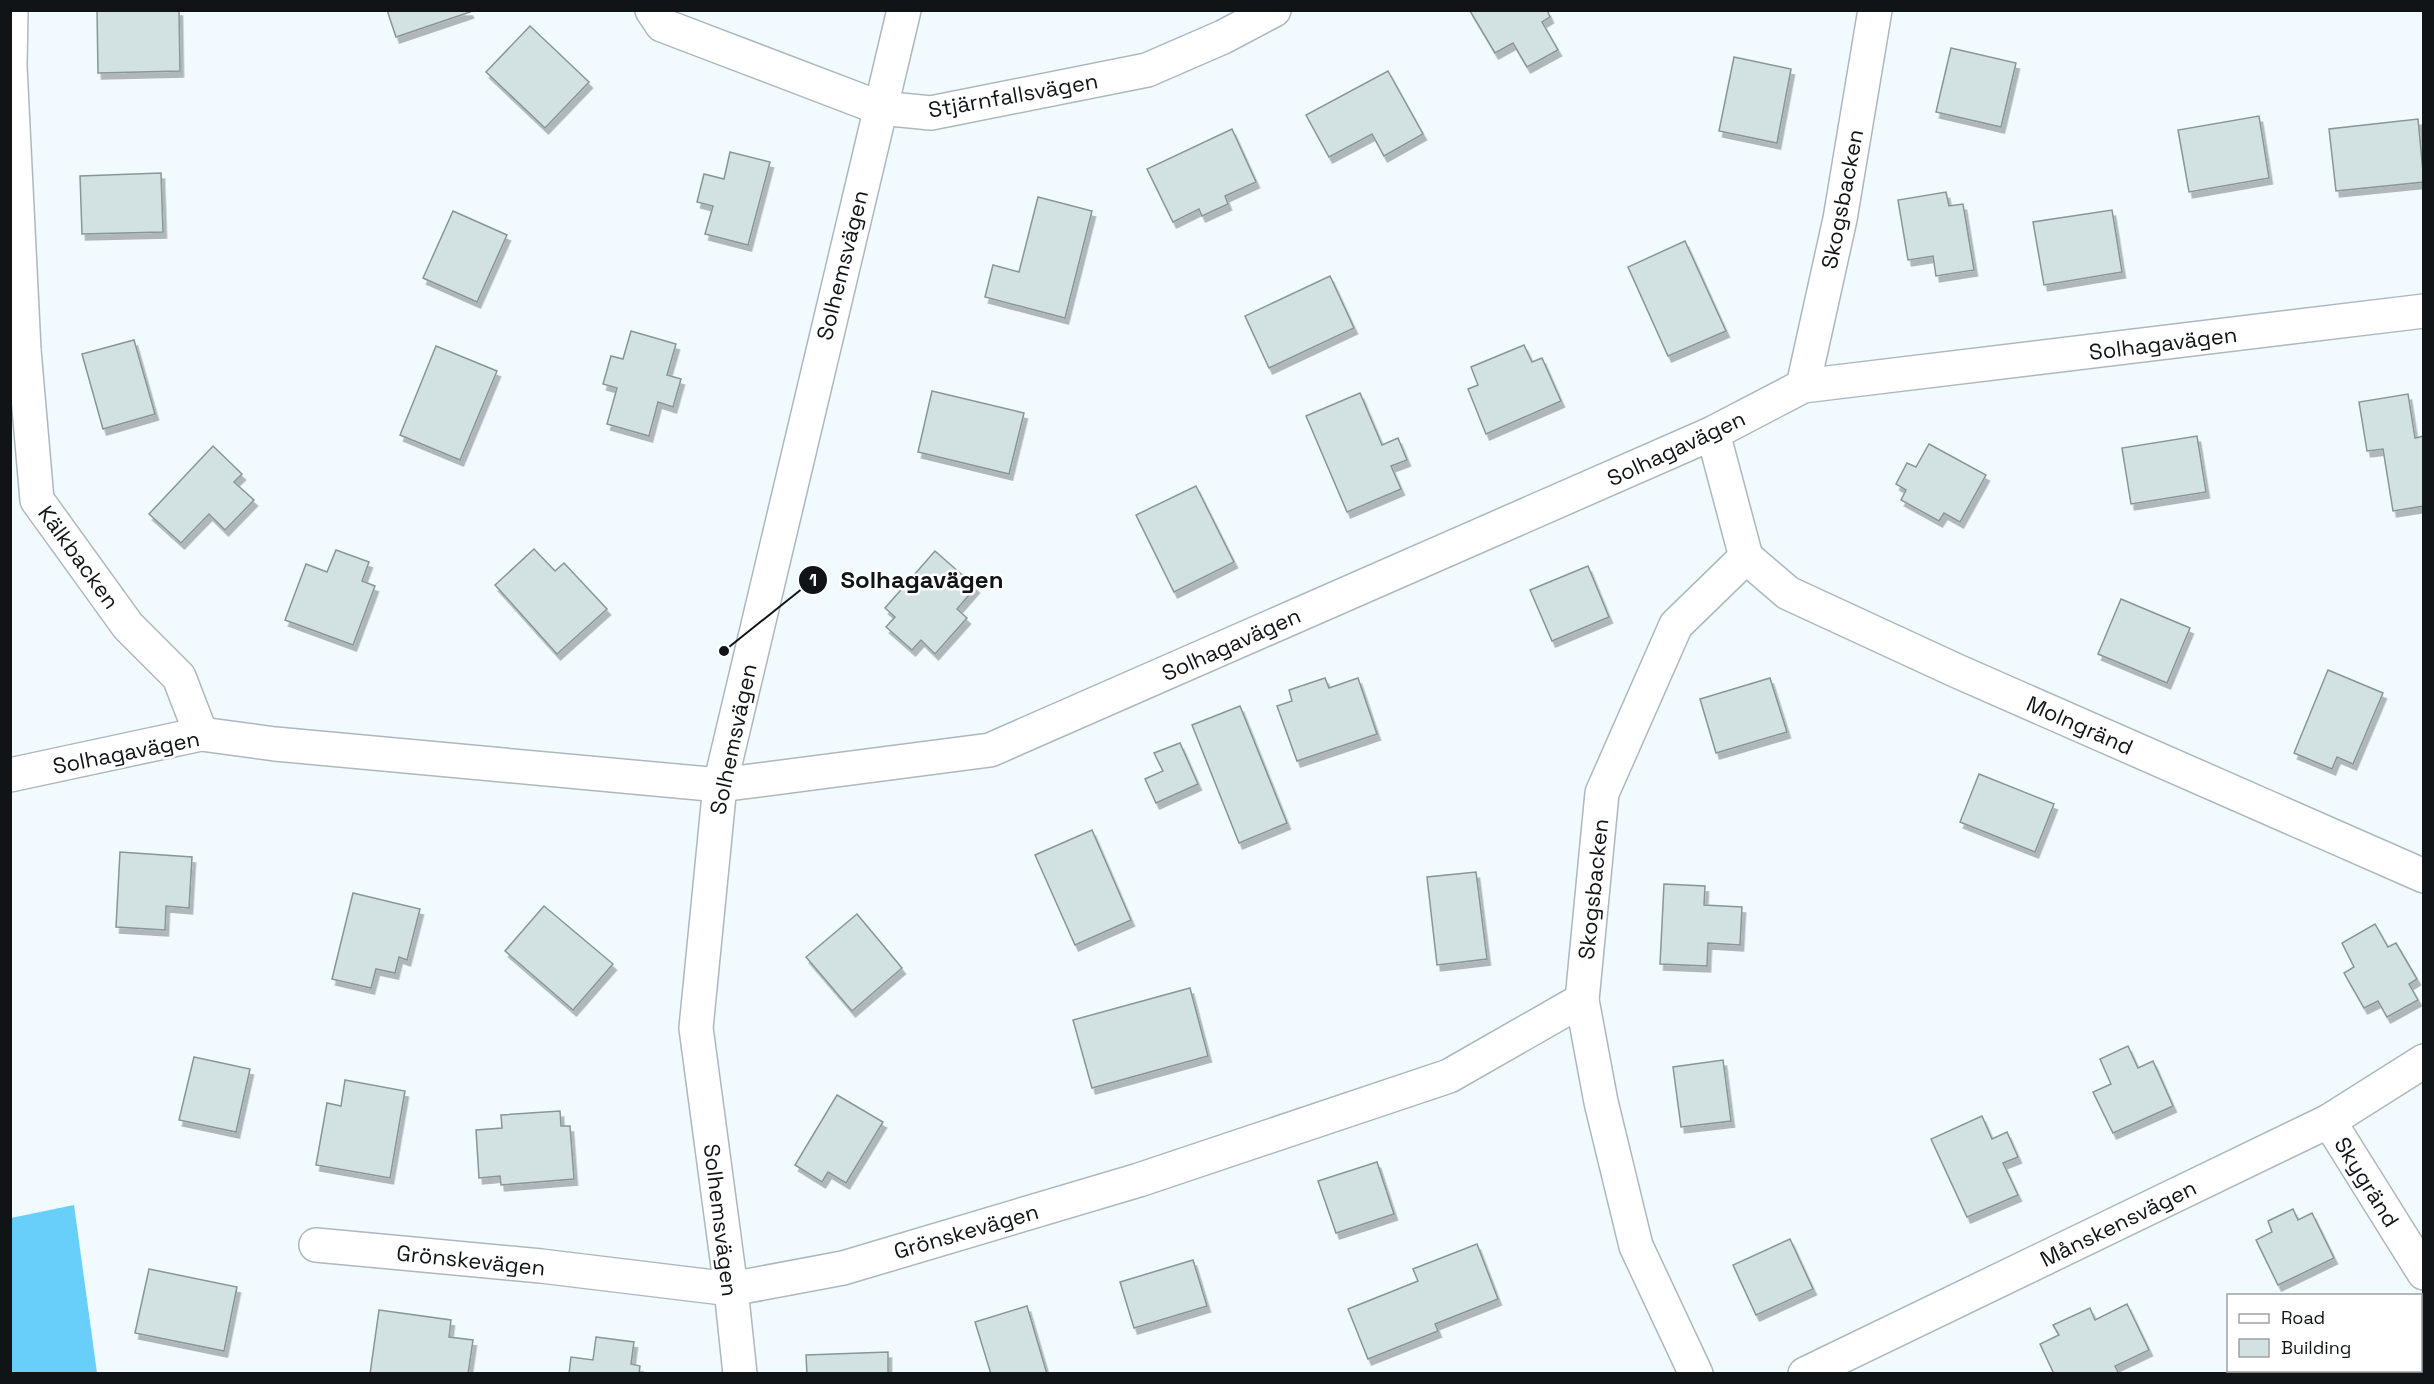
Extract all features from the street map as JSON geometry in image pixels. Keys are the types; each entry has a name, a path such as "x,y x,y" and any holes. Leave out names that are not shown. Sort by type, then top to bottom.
{"street":[{"name":"Kälkbacken","path":"11,10 10,66 24,350 37,500 128,626 179,677 201,734"},
{"name":"Stjärnfallsvägen","path":"652,10 662,25 880,108 931,113 1147,70 1223,37 1274,10"},
{"name":"Solhemsvägen","path":"740,1374 696,1028 720,785 904,10"},
{"name":"Skogsbacken","path":"1803,386 1840,219 1875,10"},
{"name":"Solhagavägen","path":"10,775 201,734 287,745 720,785 990,750 1713,433 1803,386 2424,311"},
{"path":"1713,433 1746,557"},
{"name":"Skogsbacken","path":"1696,1374 1636,1246 1601,1102 1582,1000 1602,793 1676,625 1746,557"},
{"name":"Molngränd","path":"1746,557 1788,593 1798,598 1957,671 2424,876"},
{"name":"Grönskevägen","path":"316,1245 541,1266 731,1289 843,1268 1139,1180 1449,1076 1582,1000"},
{"name":"Månskensvägen","path":"1805,1374 2330,1121 2424,1061"},
{"name":"Skygränd","path":"2330,1121 2424,1273"}],"shaded area":[{"path":"74,1205 97,1373 11,1373 11,1218"}],"building":[{"path":"97,10 179,10 180,71 98,73"},
{"path":"387,10 469,10 470,12 396,37"},
{"path":"1547,10 1550,17 1542,22 1558,50 1527,67 1513,43 1495,53 1470,11"},
{"path":"530,26 589,82 545,128 486,72"},
{"path":"1951,48 2016,63 2001,127 1936,112"},
{"path":"1734,57 1791,69 1777,143 1719,131"},
{"path":"1388,71 1423,134 1384,156 1372,134 1329,157 1306,115"},
{"path":"2259,116 2269,178 2189,192 2178,130"},
{"path":"2418,119 2424,182 2336,191 2329,129"},
{"path":"1232,129 1256,182 1225,196 1228,204 1202,216 1199,209 1173,222 1147,169"},
{"path":"730,152 770,162 748,245 705,234 713,206 697,202 704,174 724,179"},
{"path":"161,173 163,232 82,234 80,176"},
{"path":"1946,192 1949,206 1963,204 1974,270 1936,276 1933,256 1908,260 1898,200"},
{"path":"1038,197 1092,211 1065,318 985,297 993,265 1019,272"},
{"path":"2112,210 2122,272 2044,285 2033,222"},
{"path":"453,211 507,235 477,302 423,278"},
{"path":"1685,241 1726,331 1668,356 1628,267"},
{"path":"1330,276 1354,328 1269,368 1245,316"},
{"path":"631,331 676,344 667,375 681,379 673,407 658,402 649,436 607,424 617,388 603,384 611,356 623,359"},
{"path":"134,340 155,414 103,429 82,354"},
{"path":"1524,345 1532,362 1542,358 1561,401 1486,434 1468,389 1478,385 1471,367"},
{"path":"436,346 497,371 460,460 400,435"},
{"path":"932,391 1024,413 1009,474 918,452"},
{"path":"1360,393 1382,445 1398,438 1407,460 1391,466 1401,489 1347,512 1306,416"},
{"path":"2408,394 2415,438 2424,436 2424,506 2393,511 2383,449 2367,451 2359,402"},
{"path":"2197,436 2206,492 2131,504 2122,448"},
{"path":"1929,444 1986,475 1960,522 1944,513 1939,521 1901,500 1906,490 1896,484 1907,463 1916,467"},
{"path":"213,446 242,474 234,482 254,500 225,530 209,514 181,543 149,514"},
{"path":"1196,486 1234,562 1174,592 1136,515"},
{"path":"534,549 555,571 564,563 607,609 557,654 495,585"},
{"path":"336,550 369,562 362,581 375,586 353,645 285,620 306,564 327,572"},
{"path":"935,551 976,587 957,609 967,618 935,654 921,640 912,650 886,627 895,617 885,608"},
{"path":"1588,566 1609,617 1552,641 1530,590"},
{"path":"2121,599 2190,628 2167,683 2098,654"},
{"path":"2328,670 2383,693 2353,764 2337,757 2332,769 2294,753"},
{"path":"1325,678 1329,688 1358,678 1377,734 1297,761 1277,706 1292,701 1289,690"},
{"path":"1770,678 1787,732 1716,753 1700,699"},
{"path":"1240,706 1287,823 1239,843 1192,725"},
{"path":"1180,743 1198,784 1156,803 1145,779 1163,771 1154,753"},
{"path":"1979,774 2054,804 2035,852 1960,822"},
{"path":"1092,830 1131,920 1075,945 1035,855"},
{"path":"120,852 192,857 189,908 166,906 165,930 116,927"},
{"path":"1476,872 1487,959 1437,965 1427,877"},
{"path":"1664,884 1705,886 1704,905 1742,907 1740,945 1708,943 1707,966 1660,964"},
{"path":"353,893 420,909 407,960 399,957 395,973 376,969 371,988 332,979"},
{"path":"544,906 613,964 573,1010 505,951"},
{"path":"857,914 902,968 852,1011 806,957"},
{"path":"2375,924 2388,947 2396,943 2417,979 2409,984 2418,1000 2387,1017 2378,1001 2364,1008 2344,973 2354,967 2342,943"},
{"path":"1190,988 1208,1056 1092,1088 1073,1020"},
{"path":"2128,1046 2138,1068 2153,1061 2173,1106 2113,1133 2093,1092 2111,1084 2100,1059"},
{"path":"194,1057 250,1069 236,1132 179,1120"},
{"path":"1723,1060 1731,1121 1681,1127 1673,1067"},
{"path":"345,1080 405,1091 390,1178 316,1165 327,1103 341,1106"},
{"path":"837,1095 883,1122 846,1183 828,1172 822,1182 795,1165"},
{"path":"560,1111 561,1126 570,1126 574,1179 501,1185 500,1176 479,1178 476,1130 502,1128 501,1115"},
{"path":"1982,1116 1992,1139 2007,1132 2018,1157 2003,1163 2018,1195 1967,1217 1931,1139"},
{"path":"1377,1162 1394,1214 1336,1233 1318,1181"},
{"path":"2293,1209 2298,1220 2312,1213 2334,1258 2278,1285 2256,1240 2272,1232 2268,1221"},
{"path":"1790,1239 1813,1289 1756,1315 1733,1265"},
{"path":"1477,1244 1498,1299 1435,1324 1438,1331 1368,1359 1348,1309 1418,1281 1413,1269"},
{"path":"1193,1260 1207,1306 1134,1328 1120,1282"},
{"path":"149,1269 237,1287 224,1351 135,1333"},
{"path":"2127,1304 2149,1350 2115,1366 2119,1374 2054,1374 2040,1344 2059,1335 2053,1325 2090,1308 2095,1320"},
{"path":"1027,1306 1047,1374 991,1374 975,1322"},
{"path":"379,1310 451,1320 449,1337 473,1340 468,1374 370,1374"},
{"path":"596,1337 634,1342 631,1364 640,1366 639,1374 569,1374 571,1357 593,1360"},
{"path":"888,1352 888,1374 807,1374 806,1355"}],"place":[{"name":"Solhagavägen","path":"724,651"}]}
